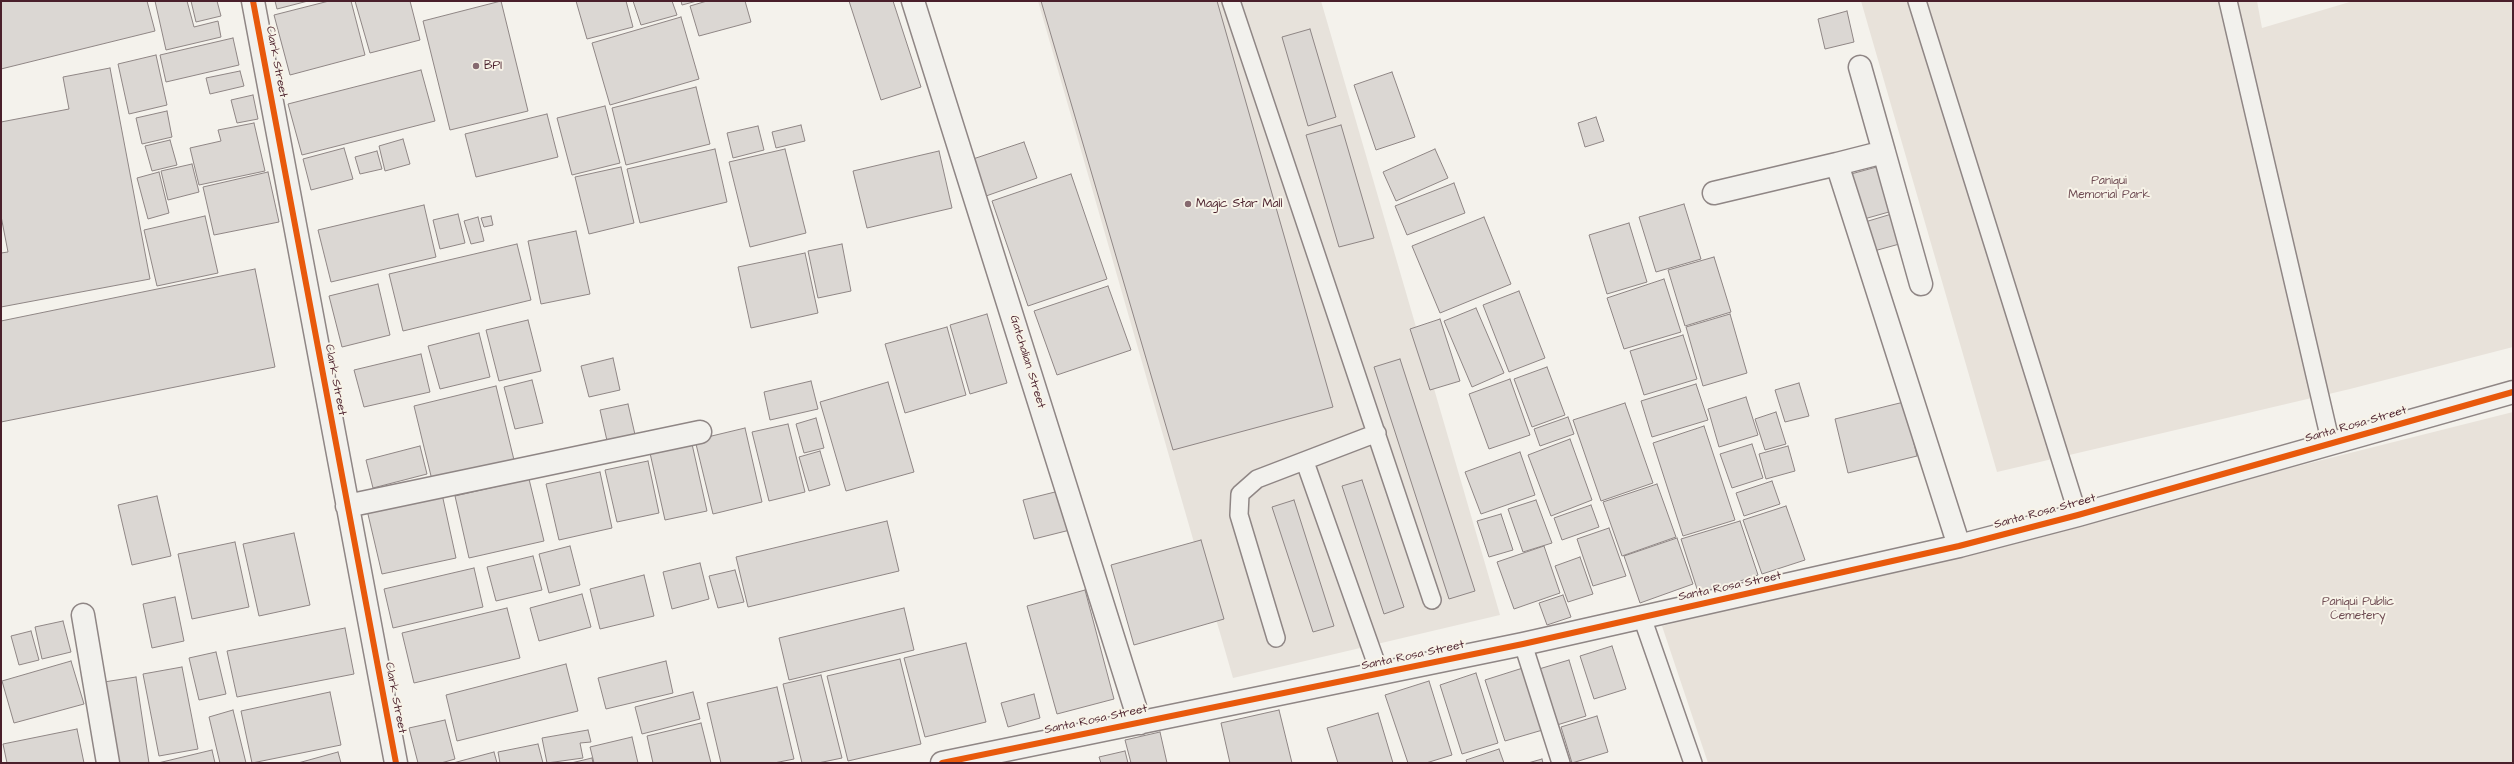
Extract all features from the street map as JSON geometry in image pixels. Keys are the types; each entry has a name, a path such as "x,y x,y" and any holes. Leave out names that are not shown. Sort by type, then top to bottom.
{"street":[{"name":"Clark Street","path":"254,1 396,763"},
{"name":"Gatchalian Street","path":"913,1 1140,723"},
{"path":"1860,67 1922,284"},
{"path":"1714,193 1884,152"},
{"path":"1837,164 1959,546"},
{"name":"Santa Rosa Street","path":"942,763 1523,644 1959,546 2078,516 2513,392"},
{"path":"347,506 700,432"},
{"path":"84,616 108,763"}],"lane":[{"path":"1231,1 1432,600"},
{"path":"1917,1 2078,516"},
{"path":"2228,1 2331,444"},
{"path":"1276,638 1239,516 1240,494 1257,479 1305,462 1377,433"},
{"path":"1305,462 1380,674"},
{"path":"1642,617 1693,763"},
{"path":"1523,644 1561,763"}],"shaded area":[{"name":"Magic Star Mall","path":"1038,1 1321,1 1500,615 1233,678"}],"green space":[{"name":"Paniqui Memorial Park","path":"1861,1 2257,1 2262,28 2353,1 2513,1 2513,347 2350,389 1997,472"},
{"name":"Paniqui Public Cemetery","path":"2513,412 2513,763 1708,763 1662,626"}],"building":[{"path":"1,1 147,1 155,31 1,69"},
{"path":"155,1 187,1 194,27 218,21 221,37 166,50"},
{"path":"191,1 217,1 221,16 196,22"},
{"path":"275,1 308,1 277,9"},
{"path":"329,1 351,1 365,55 290,75 274,15"},
{"path":"355,1 410,1 420,40 370,53"},
{"name":"BPI","path":"501,1 528,111 450,130 423,21"},
{"path":"576,1 626,1 633,27 587,39"},
{"path":"633,1 672,1 677,15 641,25"},
{"path":"681,1 697,1 682,5"},
{"path":"707,1 745,1 751,22 699,36 690,6"},
{"path":"849,1 893,1 921,87 881,100"},
{"name":"Magic Star Mall","path":"1041,1 1217,1 1333,407 1173,450"},
{"path":"1847,11 1854,42 1825,49 1818,19"},
{"path":"681,17 699,79 610,105 592,43"},
{"path":"1310,29 1336,117 1308,126 1282,37"},
{"path":"233,38 239,65 166,82 160,55"},
{"path":"156,55 167,105 129,114 118,64"},
{"path":"110,68 150,279 1,307 1,253 8,252 1,216 1,122 69,109 63,77"},
{"path":"421,70 435,121 302,155 288,104"},
{"path":"240,71 244,86 210,94 206,78"},
{"path":"1392,72 1415,137 1376,150 1354,85"},
{"path":"696,87 710,144 626,165 612,108"},
{"path":"253,95 258,119 237,123 231,100"},
{"path":"605,106 620,163 572,175 557,118"},
{"path":"167,111 172,137 142,144 136,118"},
{"path":"547,114 558,157 476,177 465,134"},
{"path":"1596,117 1604,141 1585,147 1578,123"},
{"path":"254,123 265,171 199,185 190,148 221,141 218,130"},
{"path":"801,125 805,141 776,148 772,132"},
{"path":"1341,125 1374,238 1339,247 1306,135"},
{"path":"758,126 764,150 733,158 727,133"},
{"path":"403,139 410,164 385,171 379,146"},
{"path":"170,140 177,165 152,171 145,146"},
{"path":"1024,142 1037,178 986,196 973,159"},
{"path":"344,148 353,179 311,190 303,159"},
{"path":"715,149 727,202 640,223 627,169"},
{"path":"785,149 806,233 750,247 729,162"},
{"path":"1435,149 1448,178 1396,201 1383,172"},
{"path":"377,151 382,169 360,174 355,157"},
{"path":"939,151 952,208 867,228 853,171"},
{"path":"192,164 199,192 168,200 161,171"},
{"path":"1884,165 1896,210 1864,219 1851,174"},
{"path":"621,167 634,223 589,234 575,177"},
{"path":"159,172 169,213 148,219 137,178"},
{"path":"268,172 279,222 214,235 203,187"},
{"path":"1071,174 1107,279 1028,306 992,201"},
{"path":"1454,183 1465,213 1407,235 1395,206"},
{"path":"1684,204 1701,259 1656,272 1639,217"},
{"path":"424,205 436,257 331,282 318,230"},
{"path":"1895,213 1903,243 1874,251 1865,222"},
{"path":"458,214 465,243 440,249 433,220"},
{"path":"205,216 218,273 157,286 144,230"},
{"path":"491,216 493,225 484,227 481,218"},
{"path":"478,217 484,241 471,244 464,221"},
{"path":"1484,217 1511,284 1440,313 1412,246"},
{"path":"1629,223 1647,282 1607,294 1589,235"},
{"path":"576,231 590,294 541,304 528,241"},
{"path":"517,244 531,300 403,331 389,274"},
{"path":"842,244 851,291 818,298 808,251"},
{"path":"805,253 818,313 751,328 738,267"},
{"path":"1714,257 1731,312 1685,326 1668,270"},
{"path":"255,269 275,367 1,422 1,321"},
{"path":"1664,279 1681,332 1624,349 1607,298"},
{"path":"378,284 390,335 342,347 329,296"},
{"path":"1108,286 1131,350 1057,375 1034,311"},
{"path":"1519,291 1545,358 1509,372 1483,305"},
{"path":"1476,308 1504,373 1472,387 1444,321"},
{"path":"987,314 1007,383 970,394 950,325"},
{"path":"1730,314 1747,373 1703,386 1686,327"},
{"path":"1440,319 1460,381 1430,390 1410,329"},
{"path":"528,320 541,371 499,381 486,330"},
{"path":"947,327 966,395 905,413 885,344"},
{"path":"479,333 490,377 440,389 428,346"},
{"path":"1683,335 1697,379 1644,395 1630,351"},
{"path":"421,354 430,392 364,407 354,370"},
{"path":"613,358 620,390 589,397 581,366"},
{"path":"1400,359 1475,591 1449,599 1374,367"},
{"path":"1547,367 1565,415 1532,427 1514,379"},
{"path":"1510,379 1530,435 1489,449 1469,394"},
{"path":"532,380 543,423 515,429 504,387"},
{"path":"811,381 818,409 770,420 764,392"},
{"path":"888,382 914,472 846,491 820,402"},
{"path":"1799,383 1809,416 1785,422 1775,390"},
{"path":"1696,384 1708,420 1652,437 1641,401"},
{"path":"496,386 514,460 432,480 414,406"},
{"path":"1746,397 1758,435 1719,447 1708,409"},
{"path":"1904,402 1917,456 1848,473 1835,419"},
{"path":"1625,403 1653,483 1601,501 1573,420"},
{"path":"628,404 636,439 608,445 600,410"},
{"path":"1776,412 1786,444 1765,450 1755,419"},
{"path":"1568,417 1574,434 1540,446 1534,429"},
{"path":"816,418 824,448 804,453 796,424"},
{"path":"788,424 805,492 769,501 752,432"},
{"path":"1704,426 1735,520 1683,536 1653,443"},
{"path":"745,428 762,502 713,514 695,440"},
{"path":"1570,439 1592,500 1551,516 1528,455"},
{"path":"692,444 707,511 665,520 650,453"},
{"path":"1752,444 1763,478 1732,488 1720,454"},
{"path":"420,446 427,474 373,488 366,460"},
{"path":"1788,446 1795,471 1766,479 1759,454"},
{"path":"820,451 830,485 809,491 799,457"},
{"path":"1520,452 1535,495 1481,514 1465,472"},
{"path":"648,461 659,513 617,522 605,470"},
{"path":"600,472 612,528 559,540 546,484"},
{"path":"529,479 544,541 469,558 455,496"},
{"path":"1362,480 1404,607 1384,614 1342,486"},
{"path":"1772,481 1780,504 1744,516 1736,493"},
{"path":"1657,484 1676,537 1622,556 1603,502"},
{"path":"1059,491 1070,530 1034,539 1023,500"},
{"path":"442,494 456,558 382,574 367,510"},
{"path":"157,496 171,556 132,565 118,505"},
{"path":"1294,500 1334,626 1313,632 1272,507"},
{"path":"1536,500 1552,543 1523,552 1508,509"},
{"path":"1591,505 1599,527 1562,540 1554,518"},
{"path":"1786,506 1805,560 1762,574 1743,520"},
{"path":"1501,514 1513,550 1489,557 1477,521"},
{"path":"887,521 899,571 748,607 736,557"},
{"path":"1740,521 1758,575 1699,595 1681,539"},
{"path":"1609,528 1626,576 1593,586 1577,539"},
{"path":"294,533 310,605 259,616 243,544"},
{"path":"1677,538 1693,584 1640,603 1624,556"},
{"path":"1201,540 1224,619 1134,645 1111,565"},
{"path":"235,542 249,607 192,619 178,554"},
{"path":"570,546 580,585 549,593 539,554"},
{"path":"1544,546 1560,593 1514,609 1497,562"},
{"path":"533,556 542,590 496,601 487,567"},
{"path":"1580,557 1593,594 1568,602 1555,566"},
{"path":"700,563 709,599 672,609 663,572"},
{"path":"474,568 483,607 393,628 384,589"},
{"path":"735,570 744,602 718,608 709,576"},
{"path":"644,575 654,616 600,629 590,589"},
{"path":"1085,590 1114,699 1057,714 1027,606"},
{"path":"582,594 591,627 539,641 530,608"},
{"path":"1563,595 1571,617 1547,625 1539,603"},
{"path":"175,597 184,641 152,648 143,604"},
{"path":"507,608 520,658 414,683 402,633"},
{"path":"904,608 914,650 789,680 779,638"},
{"path":"63,621 71,652 42,659 35,627"},
{"path":"345,628 354,674 237,697 227,651"},
{"path":"31,631 39,660 19,665 11,636"},
{"path":"966,643 986,722 925,737 904,658"},
{"path":"1612,646 1626,689 1594,699 1580,656"},
{"path":"216,652 226,694 199,700 189,658"},
{"path":"900,659 921,744 848,761 827,676"},
{"path":"1569,660 1586,716 1557,725 1539,669"},
{"path":"71,661 84,704 14,723 2,681"},
{"path":"666,661 673,693 606,709 598,678"},
{"path":"566,664 578,711 457,741 446,695"},
{"path":"182,667 198,749 159,756 143,674"},
{"path":"1526,667 1546,729 1505,741 1485,680"},
{"path":"1476,673 1498,743 1462,754 1440,685"},
{"path":"821,675 842,758 818,763 802,763 783,684"},
{"path":"136,677 149,763 117,763 104,682"},
{"path":"1429,681 1452,755 1426,763 1408,763 1385,695"},
{"path":"777,687 794,759 774,763 721,763 707,703"},
{"path":"330,692 341,745 252,763 241,711"},
{"path":"693,692 700,719 642,734 635,707"},
{"path":"1034,694 1040,718 1008,727 1001,703"},
{"path":"233,710 246,763 220,763 209,717"},
{"path":"1279,710 1292,763 1230,763 1221,723"},
{"path":"1378,713 1393,763 1338,763 1327,728"},
{"path":"1597,716 1608,752 1572,763 1561,727"},
{"path":"445,720 455,759 441,763 418,763 409,728"},
{"path":"701,723 711,763 653,763 647,736"},
{"path":"77,729 84,763 7,763 3,744"},
{"path":"588,730 591,742 580,743 583,758 547,763 542,738"},
{"path":"1160,732 1167,763 1131,763 1125,740"},
{"path":"632,737 638,763 594,763 590,747"},
{"path":"538,744 543,763 500,763 498,752"},
{"path":"1499,749 1504,763 1467,763 1466,760"},
{"path":"212,750 215,763 158,763"},
{"path":"1125,751 1128,763 1101,763 1099,757"},
{"path":"338,752 341,763 298,763"},
{"path":"494,752 497,763 453,763"},
{"path":"592,758 593,763 571,763"},
{"path":"1542,759 1543,763 1528,763"}],"cycle path":[{"path":"253,1 396,763"},
{"path":"942,763 1523,644 1959,546 2078,515 2513,392"}],"place":[{"name":"BPI","path":"476,66"},
{"name":"Magic Star Mall","path":"1188,204"}]}
